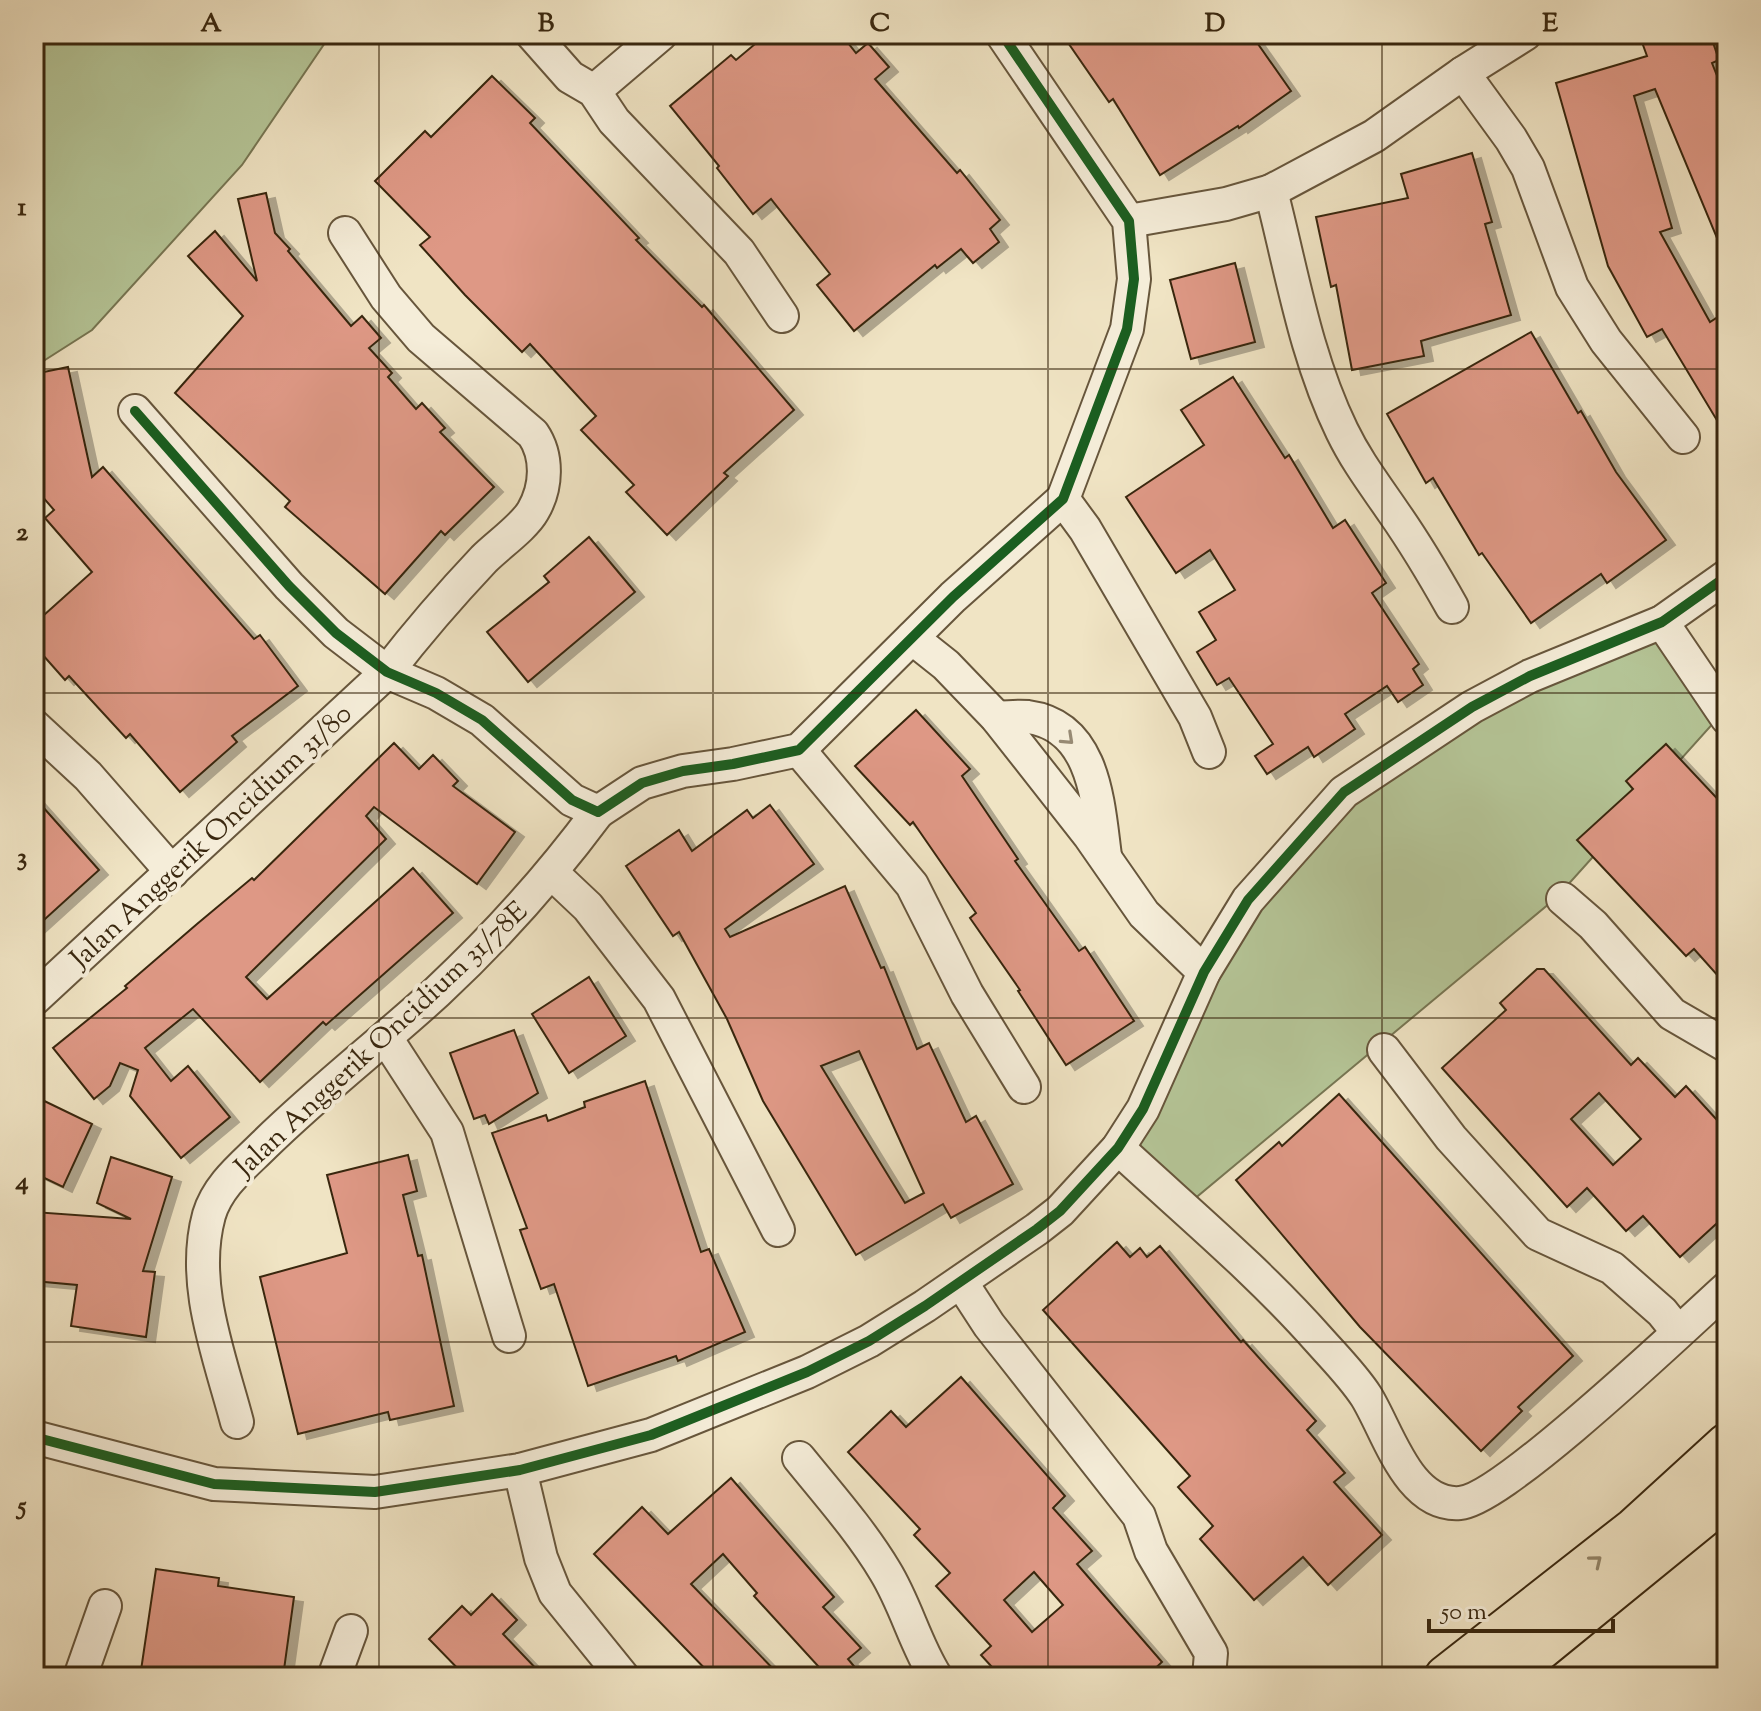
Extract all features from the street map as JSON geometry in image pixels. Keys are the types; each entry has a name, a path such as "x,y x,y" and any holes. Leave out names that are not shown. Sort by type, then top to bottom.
{"main road":[{"path":"1446,1677 1635,1529 1727,1445"},
{"path":"1505,1677 1727,1496"}],"street":[{"path":"532,34 570,77 594,91 614,121 739,252 782,316"},
{"path":"594,91 661,34"},
{"path":"1002,34 1129,221 1134,279 1127,329 1063,499 953,597 799,750 912,885 967,994 1024,1087"},
{"path":"1129,221 1226,204 1271,191 1374,136 1525,34"},
{"path":"1463,73 1528,168 1572,287 1606,341 1683,437"},
{"path":"1271,191 1301,318 1320,380 1340,428 1363,472 1395,514 1452,607"},
{"name":"Jalan Anggerik Oncidium 31/80","path":"34,999 387,672 436,609 532,512 541,490 544,467 542,448 533,434 421,338 386,297 345,233"},
{"path":"135,411 289,586 336,633 387,672 436,693 482,720 572,800 598,812"},
{"path":"1063,499 1100,553 1195,717 1209,752"},
{"path":"34,1437 214,1484 375,1492 520,1470 651,1435 807,1372 869,1341 961,1282 1060,1211 1118,1148 1143,1109 1204,972 1248,900 1344,792 1472,707 1530,676 1662,622 1727,576"},
{"path":"1662,622 1727,718"},
{"path":"912,638 946,665 997,718 1030,757 1144,914 1204,972"},
{"path":"997,718 1027,717 1049,722 1083,753 1096,790 1106,859"},
{"path":"34,726 88,776 172,872"},
{"name":"Jalan Anggerik Oncidium 31/78E","path":"237,1422 205,1305 204,1245 210,1214 223,1185 300,1109 386,1038 473,957 552,873 598,812 642,783 683,771 799,750"},
{"path":"552,873 588,907 659,999 778,1230"},
{"path":"1563,899 1593,925 1672,1014 1727,1046"},
{"path":"386,1038 447,1132 509,1336"},
{"path":"1384,1050 1451,1138 1538,1234 1612,1268 1662,1312 1678,1332"},
{"path":"1118,1148 1288,1306 1366,1396 1414,1483 1428,1495 1444,1502 1461,1503 1480,1496 1521,1467 1727,1288"},
{"path":"961,1282 989,1325 1139,1516 1151,1551 1211,1653 1209,1677"},
{"path":"799,1458 852,1523 887,1573 913,1635 936,1677"},
{"path":"520,1470 541,1558 555,1593 623,1677"},
{"path":"80,1677 105,1606"},
{"path":"334,1677 351,1631"}],"green space":[{"path":"34,34 331,34 242,165 92,330 34,367"},
{"path":"1641,624 1717,719 1556,898 1187,1205 1116,1127 1183,996 1345,793"}],"building":[{"path":"767,34 841,34 856,53 868,43 889,67 875,79 957,173 960,170 1000,220 990,229 999,242 973,263 961,249 937,268 935,265 854,331 817,285 830,274 771,199 753,214 670,106 731,55 736,60"},
{"path":"1062,34 1251,34 1291,91 1239,128 1160,175 1113,99 1109,102"},
{"path":"1639,34 1710,34 1719,60 1712,63 1727,101 1727,262 1655,89 1634,96 1672,228 1660,232 1710,322 1727,311 1727,437 1662,329 1647,337 1608,266 1556,83 1647,56"},
{"path":"492,76 535,118 530,123 639,238 636,240 702,307 704,305 794,410 724,473 728,476 667,535 626,492 634,485 581,430 596,416 530,344 522,352 465,295 420,245 430,237 375,181 425,131 431,137"},
{"path":"1472,153 1492,222 1485,224 1511,315 1421,341 1424,356 1352,370 1336,285 1331,287 1316,217 1408,198 1401,174"},
{"path":"266,193 275,233 290,249 288,251 351,326 362,316 381,338 369,348 392,373 388,377 416,409 422,403 445,428 440,432 494,487 445,535 441,531 385,594 285,507 290,501 175,393 243,316 188,256 215,231 257,281 238,199"},
{"path":"1235,263 1255,342 1191,359 1170,280"},
{"path":"1531,332 1616,472 1666,540 1607,583 1601,574 1531,623 1482,553 1479,555 1433,478 1426,483 1387,414"},
{"path":"68,367 92,477 103,467 254,639 260,635 298,686 232,736 237,742 180,792 130,734 126,738 69,676 65,680 34,645 34,624 92,572 45,518 54,510 34,487 34,416 39,411 34,374"},
{"path":"1233,377 1285,458 1289,455 1333,528 1345,520 1386,583 1372,593 1419,664 1413,669 1423,685 1398,702 1387,686 1345,714 1355,729 1314,757 1308,747 1267,774 1255,756 1273,744 1229,678 1217,685 1197,652 1216,640 1199,612 1235,590 1210,550 1176,573 1126,497 1204,445 1181,410"},
{"path":"589,537 635,592 528,682 487,632 549,582 544,576"},
{"path":"916,710 970,769 962,776 1018,859 1015,861 1079,951 1085,947 1134,1021 1066,1065 1020,990 970,918 976,913 913,822 910,825 855,766"},
{"path":"394,743 419,769 433,755 458,781 453,786 515,832 477,884 374,807 366,816 386,839 246,977 267,999 413,868 453,913 326,1025 323,1022 260,1082 193,1009 145,1048 171,1081 188,1066 230,1117 181,1158 130,1096 138,1070 120,1063 110,1086 94,1099 53,1048 127,988 125,986 252,878 254,880"},
{"path":"1666,744 1727,809 1727,986 1694,949 1686,956 1577,840 1633,789 1626,781"},
{"path":"34,797 99,870 34,929"},
{"path":"770,805 814,864 725,929 730,937 845,886 881,968 884,967 917,1049 929,1043 966,1122 976,1116 1013,1184 951,1218 943,1204 856,1255 763,1101 727,1019 679,932 673,936 626,866 679,830 692,851 747,810 753,818","holes":["859,1051 924,1193 905,1203 821,1066"]},
{"path":"1537,969 1544,969 1631,1065 1638,1058 1675,1097 1686,1086 1727,1131 1727,1214 1680,1257 1643,1216 1626,1231 1587,1188 1567,1207 1442,1068 1506,1010 1500,1003","holes":["1599,1093 1641,1139 1613,1165 1571,1119"]},
{"path":"589,977 626,1036 569,1073 532,1014"},
{"path":"514,1030 538,1093 489,1124 485,1115 474,1119 450,1053"},
{"path":"645,1081 701,1252 709,1249 745,1332 678,1361 676,1356 588,1386 554,1284 541,1289 520,1230 527,1228 492,1133 546,1115 548,1121 585,1107 584,1102"},
{"path":"1339,1094 1573,1356 1518,1407 1522,1411 1481,1451 1360,1327 1236,1180 1279,1142 1282,1146"},
{"path":"34,1096 92,1124 63,1187 34,1173"},
{"path":"408,1155 417,1191 403,1195 418,1256 422,1255 454,1406 390,1420 388,1412 298,1434 260,1277 347,1253 327,1175"},
{"path":"111,1157 172,1177 143,1271 155,1272 146,1337 71,1326 77,1285 34,1281 34,1212 131,1219 97,1203"},
{"path":"1117,1242 1130,1257 1140,1248 1147,1257 1160,1246 1241,1342 1243,1340 1316,1421 1307,1430 1345,1473 1334,1482 1382,1535 1328,1585 1303,1557 1254,1600 1200,1539 1213,1526 1178,1487 1190,1476 1043,1310"},
{"path":"961,1377 1065,1496 1053,1508 1092,1551 1077,1564 1162,1662 1146,1677 1001,1677 981,1655 991,1646 936,1586 950,1573 914,1535 920,1529 848,1452 891,1411 906,1427","holes":["1034,1572 1063,1605 1032,1632 1004,1600"]},
{"path":"731,1478 834,1597 823,1607 861,1648 848,1659 863,1677 828,1677 754,1596 757,1593 723,1554 691,1584 781,1677 713,1677 594,1554 642,1507 668,1534"},
{"path":"156,1569 219,1578 218,1586 294,1597 283,1677 140,1677"},
{"path":"492,1594 517,1620 503,1634 544,1677 466,1677 429,1639 462,1606 471,1615"}],"cycle path":[{"path":"135,411 289,586 336,633 387,672 436,693 482,720 572,800 598,812 642,783 683,771 799,750 953,597 1063,499 1127,329 1134,279 1129,221 1002,34"},
{"path":"34,1437 214,1484 375,1492 520,1470 651,1435 807,1372 869,1341 1037,1229 1060,1211 1118,1148 1143,1109 1204,972 1248,900 1344,792 1472,707 1530,676 1662,622 1727,576"}]}
